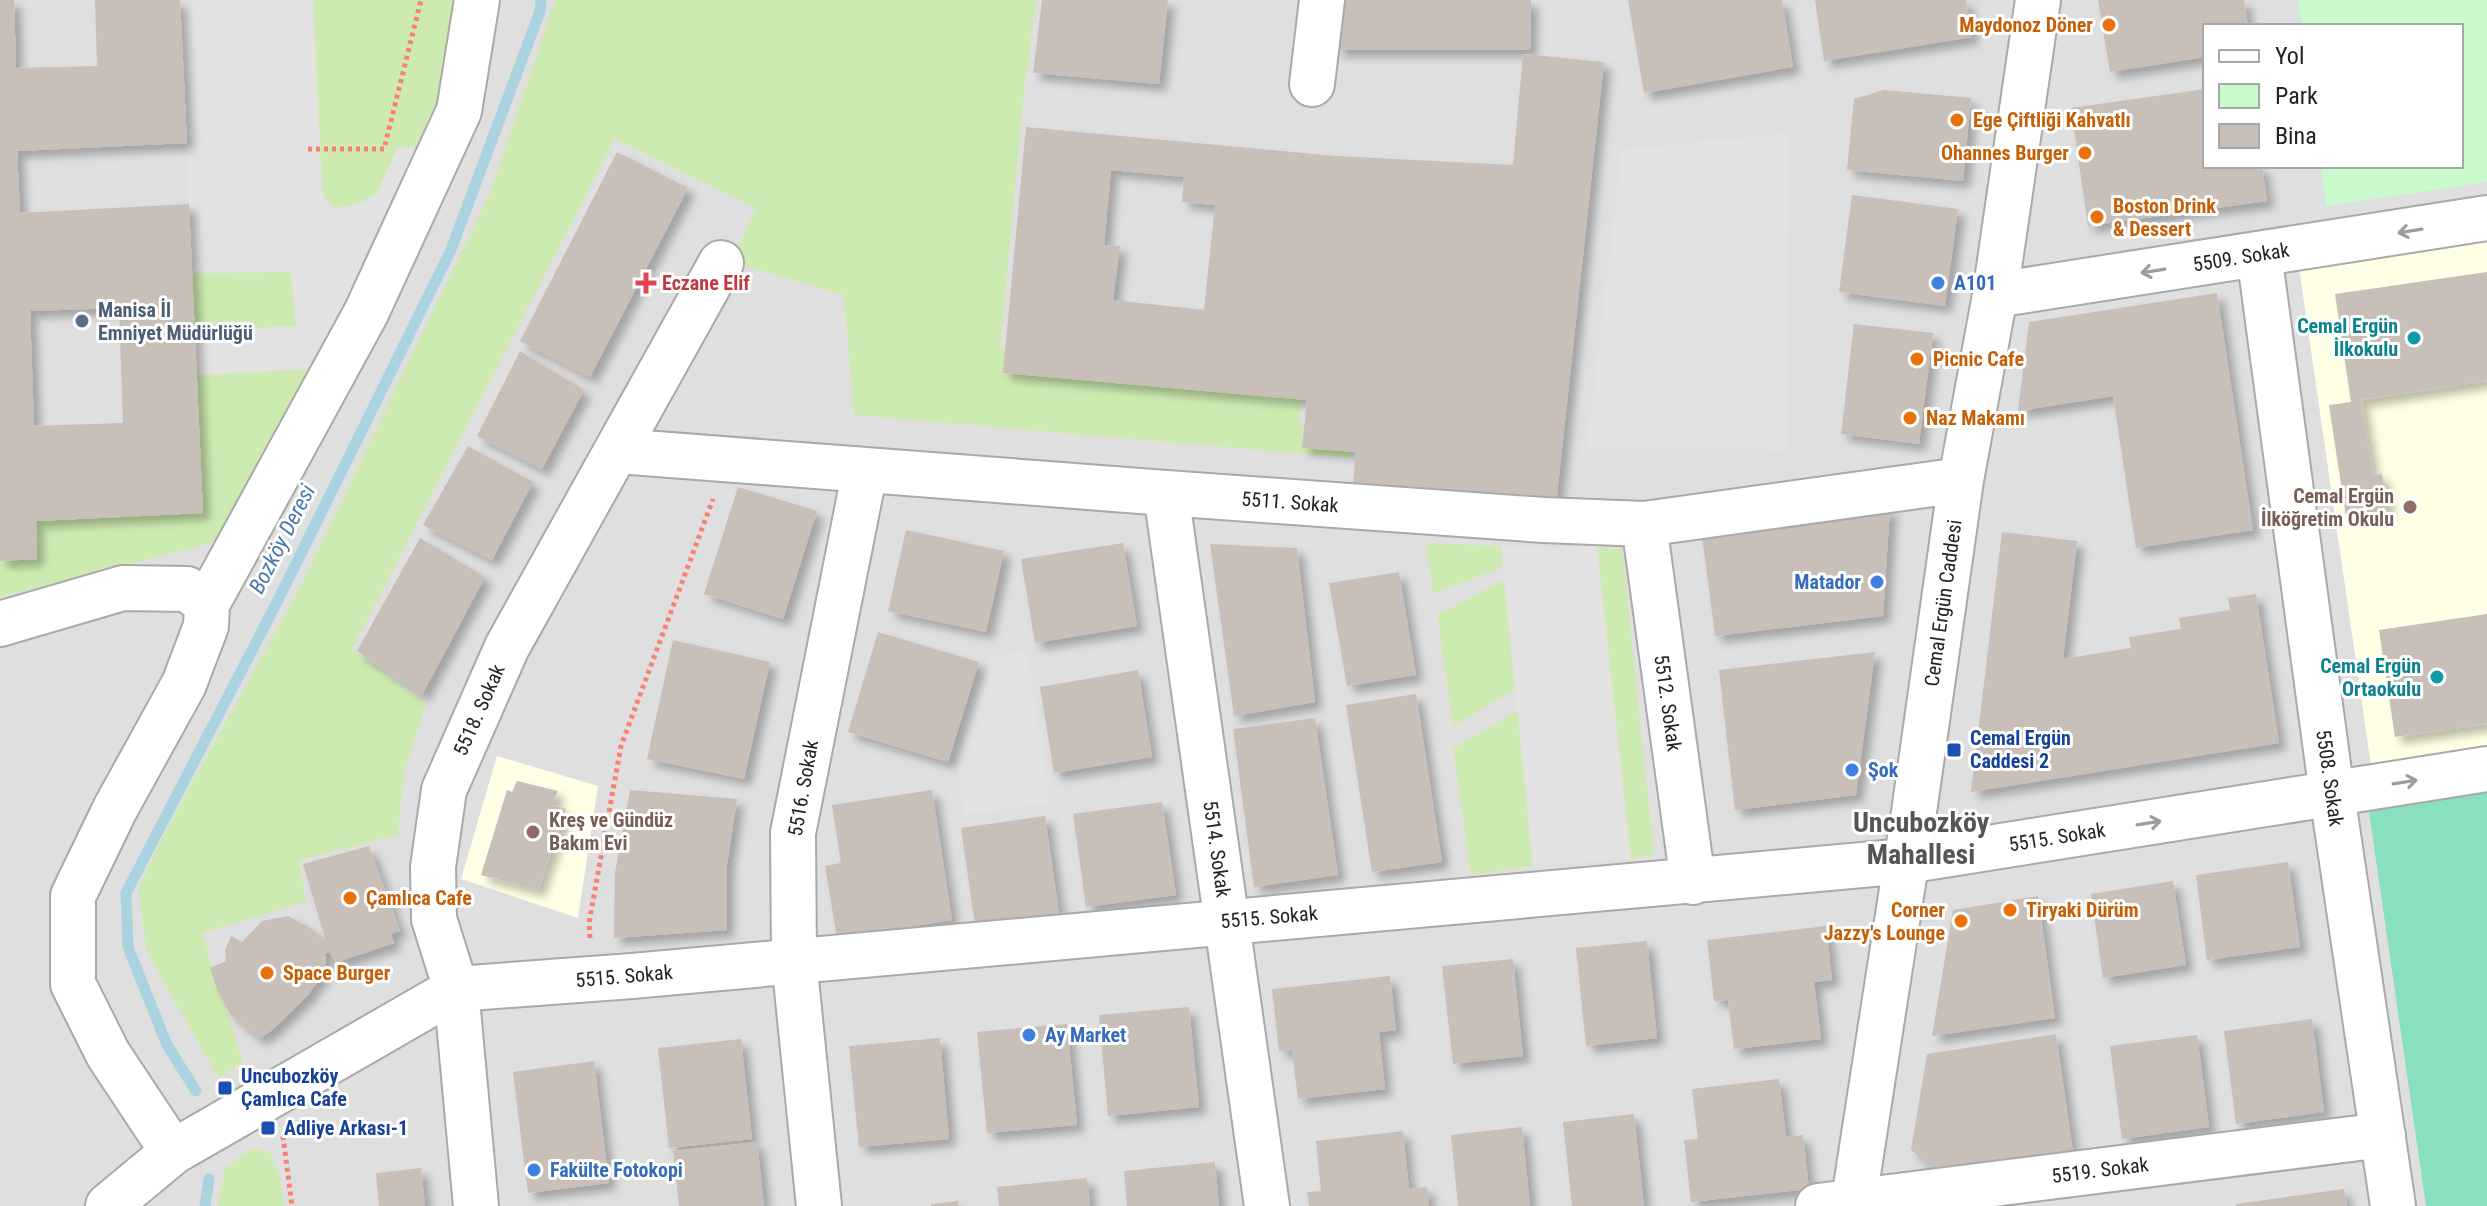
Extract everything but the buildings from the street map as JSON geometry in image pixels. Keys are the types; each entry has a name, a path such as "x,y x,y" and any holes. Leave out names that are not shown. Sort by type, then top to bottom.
{"street":[{"path":"173,1152 108,1054 73,984 73,896 115,809 184,684 206,626 207,604 366,313 459,111 477,0"},
{"path":"1312,84 1322,0"},
{"name":"Cemal Ergün Caddesi","path":"1842,1204 1906,861 1961,480 1995,295 2038,0"},
{"name":"5509. Sokak","path":"1995,295 2487,218"},
{"name":"5508. Sokak","path":"2259,254 2332,794 2393,1206"},
{"name":"5518. Sokak","path":"476,1206 456,989 434,919 433,867 444,790 507,647 721,263"},
{"name":"5511. Sokak","path":"618,451 1544,520 1644,524 1961,480"},
{"name":"5516. Sokak","path":"819,1206 794,960 793,833 865,470"},
{"name":"5514. Sokak","path":"1166,493 1267,1206"},
{"name":"5512. Sokak","path":"1644,524 1693,882"},
{"path":"0,624 123,588 187,589 207,604"},
{"name":"5515. Sokak","path":"108,1206 173,1152 456,989 1906,861 2487,769"},
{"name":"5519. Sokak","path":"1842,1204 2383,1135"}],"path":[{"path":"308,149 384,149 421,0"},
{"path":"594,979 589,923 621,746 729,459"},
{"path":"281,1121 292,1206"}],"shaded area":[{"path":"0,0 2487,0 2487,1206 0,1206"},
{"path":"180,0 313,0 322,190 327,202 336,208 357,204 376,195 398,147 432,148 358,294 306,369 197,375 195,331 296,326 291,272 192,273"},
{"path":"1787,133 1786,450 1587,447 1622,150"},
{"name":"Cemal Ergün İlköğretim Okulu","path":"2487,239 2487,748 2371,766 2299,267"},
{"path":"1501,546 1597,548 1631,859 1533,866"},
{"path":"1027,652 1050,802 963,815 957,764 990,657"},
{"name":"Kreş ve Gündüz Bakım Evi","path":"497,756 598,786 578,918 461,879"}],"green space":[{"path":"313,0 460,0 432,148 398,147 376,195 357,204 337,208 327,202 322,190"},
{"path":"555,0 1036,0 1023,102 1000,349 1304,376 1299,424 1353,428 1350,458 854,415 844,295 731,262 756,208 615,139 352,649 426,703 404,774 398,835 299,860 306,902 202,933 243,1062 218,1078 147,952 138,890 159,844 302,583 490,193"},
{"path":"2298,0 2487,0 2487,182 2326,206 2321,168 2463,168 2463,24 2302,24"},
{"path":"291,272 296,327 195,331 192,273"},
{"path":"306,369 312,375 231,538 0,597 0,561 37,559 36,521 203,513 197,375"},
{"path":"1426,543 1501,546 1503,567 1433,594"},
{"path":"1597,548 1622,549 1654,854 1631,859"},
{"path":"1504,580 1515,689 1453,726 1437,615"},
{"path":"1518,711 1533,866 1471,875 1453,748"},
{"path":"2487,788 2487,1206 2426,1206 2368,805"},
{"path":"253,1148 270,1153 281,1180 283,1206 218,1206 225,1168"}],"waterway":[{"name":"Bozköy Deresi","path":"196,1091 167,1045 128,947 126,893 277,602 451,250 540,11 541,0"},
{"name":"Bozköy Deresi","path":"205,1206 209,1179"}],"place":[{"name":"Maydonoz Döner","path":"2109,25"},
{"name":"Ege Çiftliği Kahvatlı","path":"1957,120"},
{"name":"Ohannes Burger","path":"2085,153"},
{"name":"Boston Drink & Dessert","path":"2097,217"},
{"name":"Eczane Elif","path":"646,283"},
{"name":"A101","path":"1938,283"},
{"name":"Manisa İl Emniyet Müdürlüğü","path":"82,321"},
{"name":"Cemal Ergün İlkokulu","path":"2414,338"},
{"name":"Picnic Cafe","path":"1917,359"},
{"name":"Naz Makamı","path":"1910,418"},
{"name":"Cemal Ergün İlköğretim Okulu","path":"2410,507"},
{"name":"Matador","path":"1877,582"},
{"name":"Cemal Ergün Ortaokulu","path":"2437,677"},
{"name":"Cemal Ergün Caddesi 2","path":"1954,750"},
{"name":"Şok","path":"1852,770"},
{"name":"Kreş ve Gündüz Bakım Evi","path":"533,832"},
{"name":"Çamlıca Cafe","path":"350,898"},
{"name":"Tiryaki Dürüm","path":"2010,910"},
{"name":"Corner Jazzy's Lounge","path":"1961,921"},
{"name":"Space Burger","path":"267,973"},
{"name":"Ay Market","path":"1029,1035"},
{"name":"Uncubozköy Çamlıca Cafe","path":"225,1088"},
{"name":"Adliye Arkası-1","path":"268,1128"},
{"name":"Fakülte Fotokopi","path":"534,1170"}],"district":[{"name":"Uncubozköy Mahallesi","path":"1921,838"}]}
